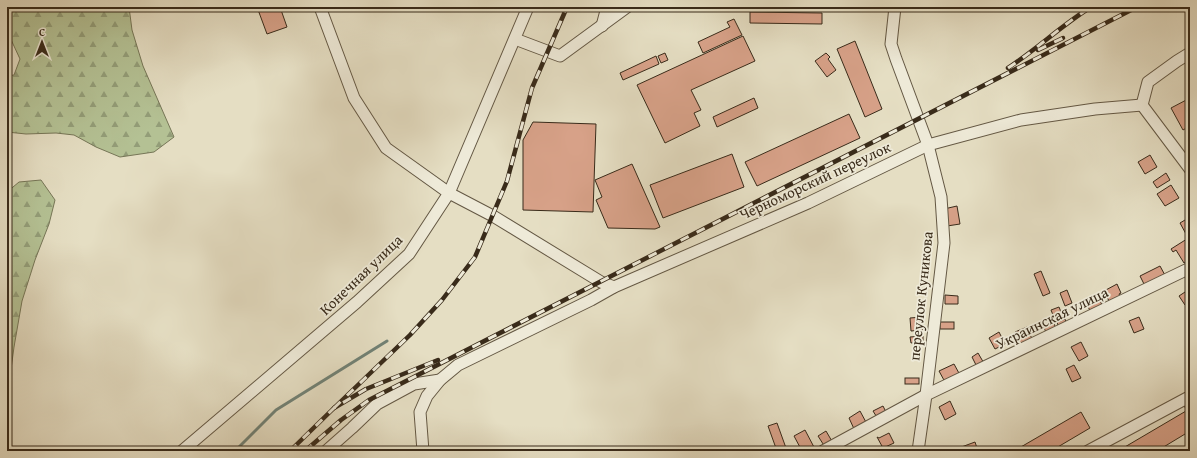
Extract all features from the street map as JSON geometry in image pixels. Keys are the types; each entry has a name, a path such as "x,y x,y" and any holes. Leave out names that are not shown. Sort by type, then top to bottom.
{"street":[{"path":"320,7 354,98 386,148 449,193 493,216 601,282 614,286"},
{"name":"Конечная улица","path":"182,451 357,302 409,254 449,193 528,7"},
{"path":"602,26 607,7"},
{"path":"515,39 560,56 627,7"},
{"name":"переулок Куникова","path":"895,7 891,44 928,144 942,197 944,243 918,451"},
{"path":"1190,53 1148,82 1142,105 1190,169"},
{"name":"Черноморский переулок","path":"424,451 420,412 427,396 440,380 458,364 591,300 614,286 808,203 928,144 1021,120 1095,109 1142,105"},
{"name":"Украинская улица","path":"823,451 926,395 1190,268"},
{"path":"326,451 377,404 414,384 440,380"},
{"path":"1088,451 1187,398 1190,404"}],"green space":[{"path":"7,7 129,7 132,30 143,66 174,137 154,152 120,157 96,147 74,135 7,132 7,76 14,75 20,59 7,31"},
{"path":"41,180 55,200 49,224 35,260 22,301 7,399 7,192 19,182"}],"building":[{"path":"257,7 280,7 287,27 267,34"},
{"path":"750,12 822,13 822,24 750,23"},
{"path":"734,19 742,35 703,53 698,42 730,27 727,22"},
{"path":"743,36 755,61 691,90 701,110 694,113 700,126 665,143 637,85"},
{"path":"855,41 882,109 865,117 837,49"},
{"path":"665,53 668,60 661,63 658,56"},
{"path":"826,53 830,57 828,59 836,70 827,77 815,61"},
{"path":"656,56 659,64 623,80 620,73"},
{"path":"754,98 758,108 717,127 713,117"},
{"path":"1190,98 1190,126 1183,130 1171,108"},
{"path":"849,114 860,138 757,186 745,162"},
{"path":"533,122 596,124 593,212 523,210 523,140"},
{"path":"732,154 744,187 663,218 650,185"},
{"path":"1150,155 1157,167 1145,174 1138,162"},
{"path":"632,164 660,227 655,229 608,228 596,200 602,197 595,180"},
{"path":"1166,173 1170,180 1157,188 1153,182"},
{"path":"1171,185 1179,198 1165,206 1157,194"},
{"path":"957,206 960,224 947,226 944,209"},
{"path":"1190,217 1190,231 1186,234 1180,223"},
{"path":"1190,237 1190,260 1184,263 1176,250 1173,252 1171,249"},
{"path":"1160,266 1166,277 1146,288 1140,276"},
{"path":"1041,271 1050,293 1043,296 1034,274"},
{"path":"1117,284 1121,293 1119,294 1121,298 1110,303 1104,291"},
{"path":"1067,290 1072,303 1065,306 1060,293"},
{"path":"1188,290 1190,293 1190,302 1185,305 1179,296"},
{"path":"945,295 958,296 958,304 945,304"},
{"path":"1099,297 1103,308 1091,313 1086,302"},
{"path":"1059,307 1063,317 1055,320 1051,310"},
{"path":"922,317 923,330 911,331 910,318"},
{"path":"1139,317 1144,329 1134,333 1129,321"},
{"path":"1065,319 1067,325 1059,329 1057,322"},
{"path":"940,322 954,322 954,329 940,329"},
{"path":"1053,322 1057,330 1047,334 1043,326"},
{"path":"1027,327 1032,339 1020,344 1015,332"},
{"path":"999,332 1005,344 995,349 989,338"},
{"path":"923,336 923,341 911,343 910,337"},
{"path":"1081,342 1088,356 1079,361 1071,347"},
{"path":"978,353 985,365 978,369 972,357"},
{"path":"954,364 960,375 945,382 939,371"},
{"path":"1074,365 1081,378 1072,382 1066,369"},
{"path":"905,378 919,378 919,384 905,384"},
{"path":"950,401 956,414 945,420 939,407"},
{"path":"883,406 887,414 878,419 873,411"},
{"path":"860,411 867,424 855,431 849,418"},
{"path":"1186,411 1190,418 1190,431 1157,451 1118,451"},
{"path":"1081,412 1090,428 1051,451 1014,451"},
{"path":"777,423 786,448 778,451 768,426"},
{"path":"805,430 815,449 812,451 802,451 794,436"},
{"path":"826,431 833,443 825,447 818,436"},
{"path":"889,433 894,443 883,448 877,437 879,438"},
{"path":"975,442 978,451 957,451 956,449"}],"waterway":[{"path":"235,451 276,410 387,341"}],"railway":[{"path":"334,408 410,335 442,300 475,257 507,181 532,88 567,7"},
{"path":"1008,68 1091,7"},
{"path":"305,451 341,420 369,400 1137,7"},
{"path":"1038,50 1063,38"},
{"path":"290,451 334,408 366,389 438,360"}]}
